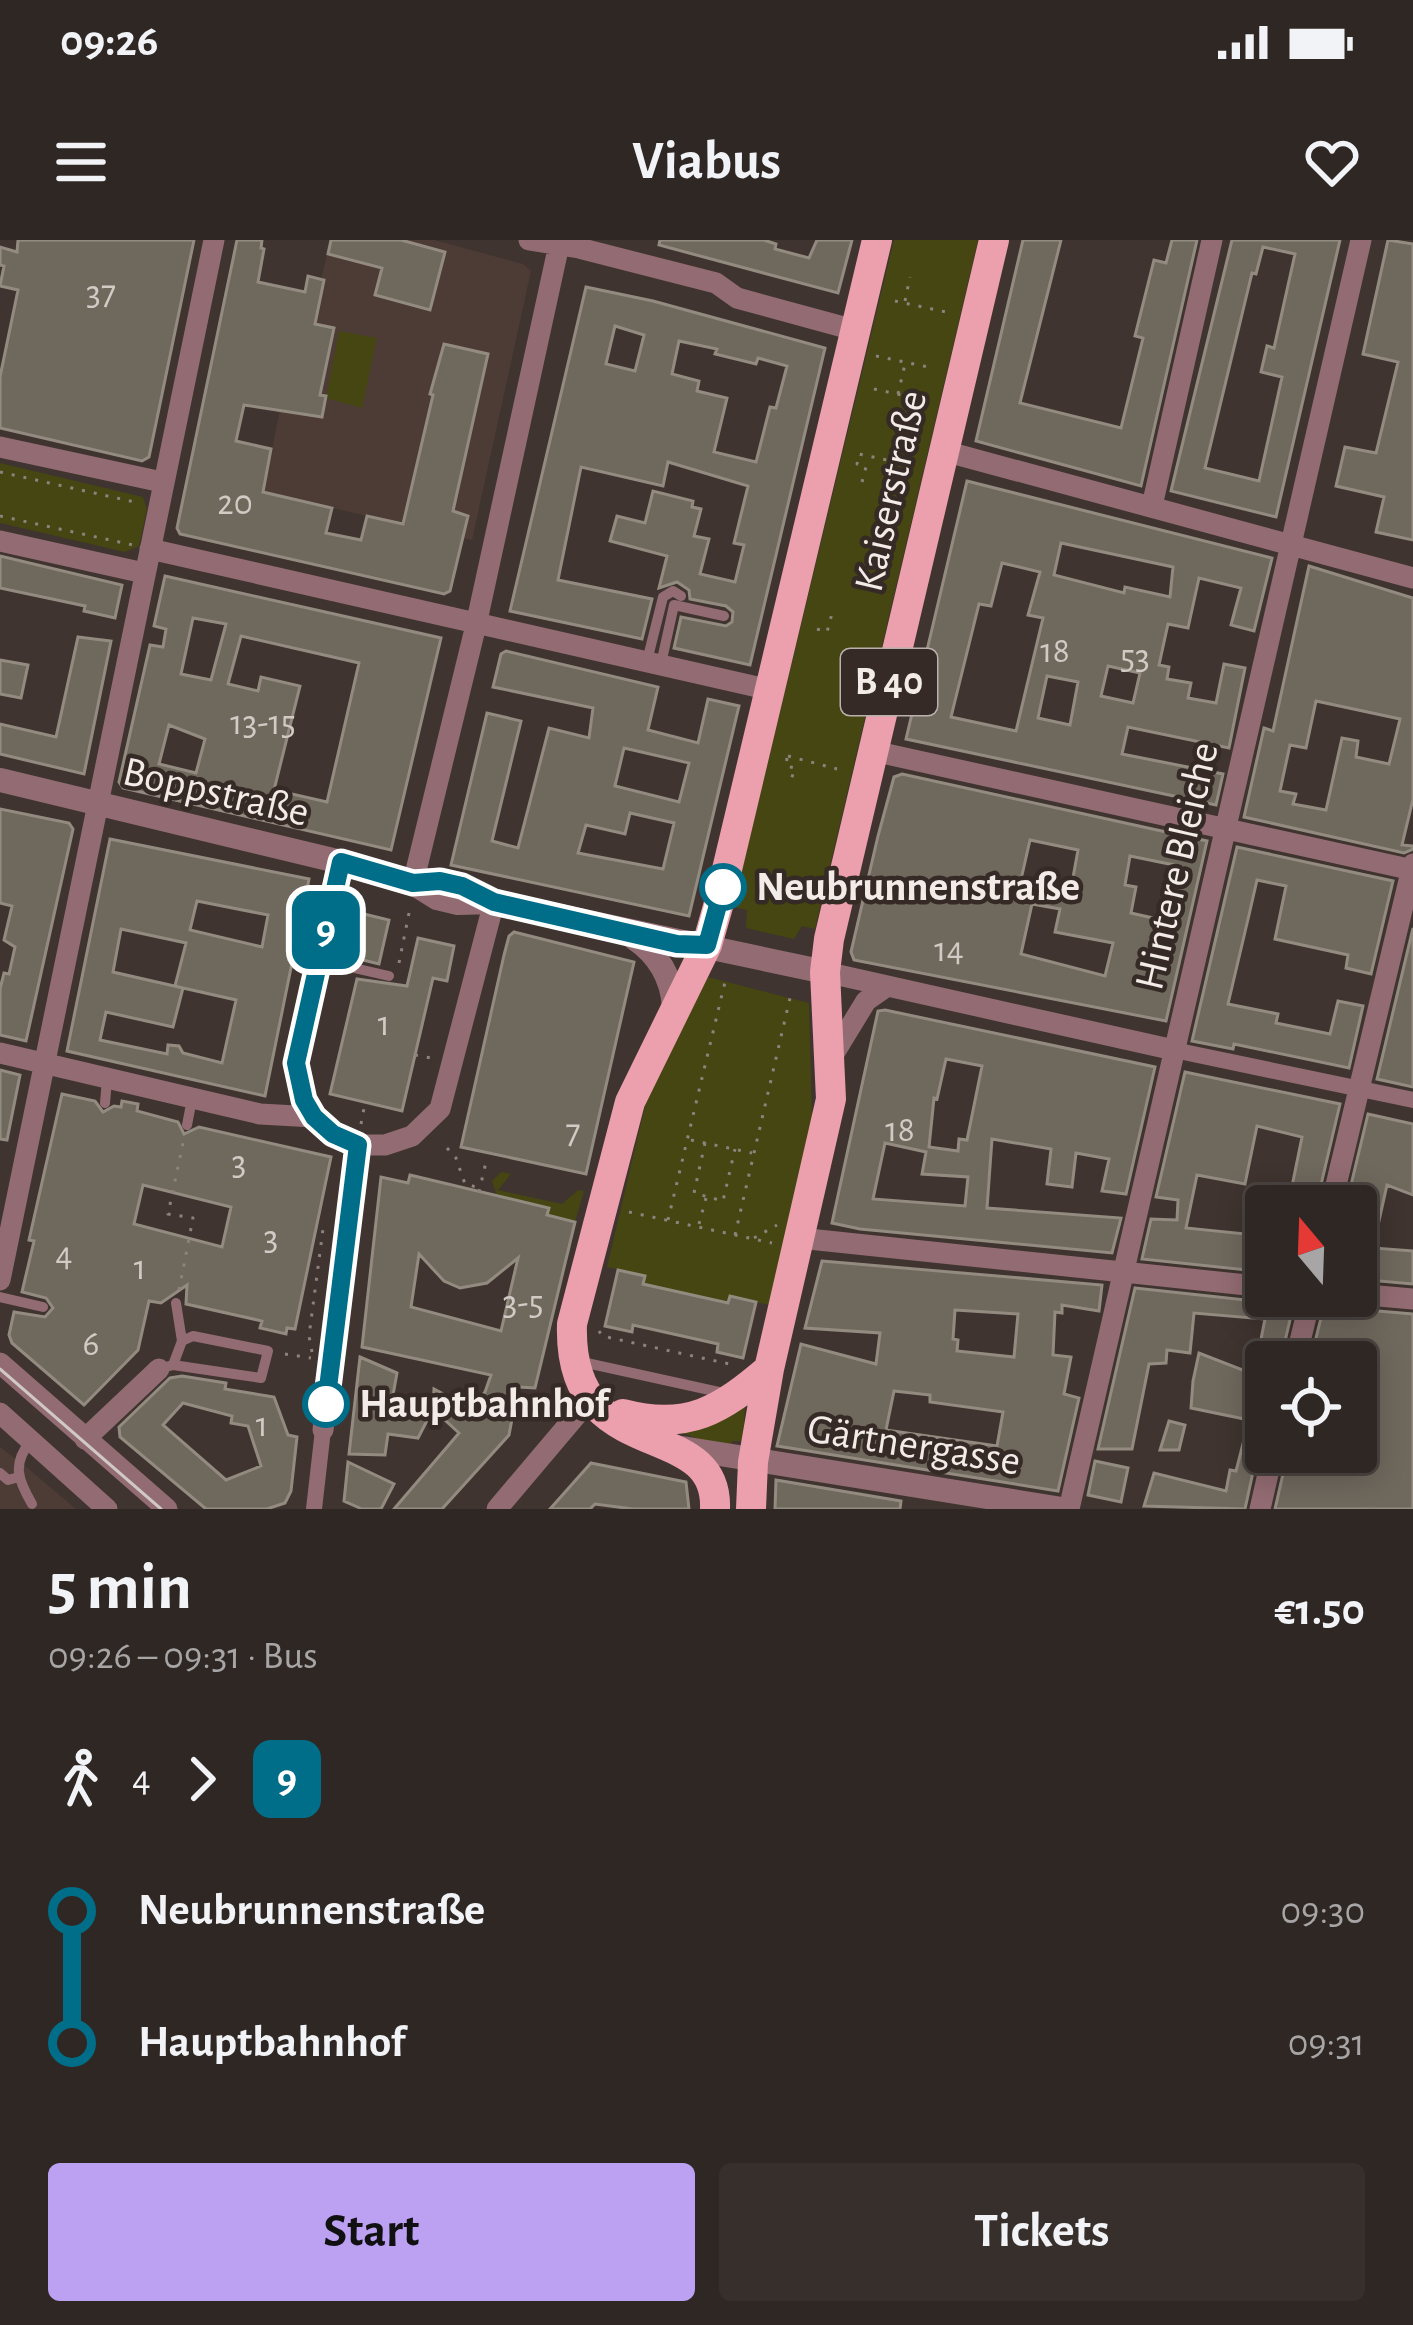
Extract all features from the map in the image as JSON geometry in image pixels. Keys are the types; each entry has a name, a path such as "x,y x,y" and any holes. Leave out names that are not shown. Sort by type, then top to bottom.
{"main road":[{"name":"Kaiserstraße","path":"590,1399 573,1360 572,1324 604,1193 630,1102 707,945 862,343 877,240"},
{"name":"Kaiserstraße","path":"753,1462 749,1378 789,1234 826,1129 830,1060 825,972 830,932 994,240"},
{"path":"590,1399 624,1414 662,1421 706,1414 749,1378"},
{"path":"590,1399 610,1421 687,1454 705,1469 715,1488 715,1509"},
{"name":"B 40","path":"751,1509 753,1462"}],"street":[{"path":"0,1280 144,573 141,547 162,482 214,240"},
{"path":"529,240 716,283 737,298 862,343"},
{"path":"1152,506 1212,240"},
{"name":"Hintere Bleiche","path":"1065,1509 1361,240"},
{"path":"412,892 559,244"},
{"path":"0,447 162,482"},
{"path":"944,451 1413,578"},
{"path":"0,541 144,573"},
{"path":"141,547 771,690"},
{"path":"873,751 1413,868 1336,1185"},
{"name":"Boppstraße","path":"0,780 341,862 412,892 440,881 494,902 677,944 707,945"},
{"path":"341,862 296,1063 304,1100 333,1134 386,1144 412,1136 440,1109 494,902"},
{"path":"616,930 652,950 673,990 674,1007"},
{"path":"707,945 1413,1100"},
{"name":"Kaiserstraße","path":"830,1060 860,1009 886,987"},
{"path":"0,1053 260,1114 314,1117"},
{"path":"314,1509 359,1136"},
{"path":"789,1234 1245,1284"},
{"path":"1377,1296 1413,1299"},
{"path":"2,1367 166,1509"},
{"path":"85,1439 166,1367"},
{"path":"497,1509 590,1399"},
{"path":"0,1413 107,1509"},
{"name":"Gärtnergasse","path":"662,1444 1065,1509"},
{"path":"1260,1509 1269,1473"}],"lane":[{"path":"654,662 663,597 673,591 681,596"},
{"path":"654,662 674,605 724,616"},
{"path":"319,960 392,977"},
{"path":"105,1103 107,1079"},
{"path":"187,1125 193,1098"},
{"path":"0,1297 43,1307"},
{"path":"176,1303 182,1341"},
{"path":"193,1336 268,1351 261,1378 166,1367 182,1341 193,1336"},
{"path":"573,1360 749,1378"},
{"path":"30,1442 17,1458 19,1477 32,1504"},
{"path":"0,1472 8,1480 19,1477"}],"path":[{"path":"904,303 910,277"},
{"path":"895,301 946,311"},
{"path":"862,343 905,362 933,368"},
{"path":"898,394 905,362"},
{"path":"874,389 925,400"},
{"path":"862,482 866,466 857,464 859,454 910,465"},
{"path":"0,472 142,504"},
{"path":"0,516 141,547"},
{"path":"817,629 827,632 833,610"},
{"path":"791,780 795,768 786,766 788,757 837,769"},
{"path":"392,977 412,892"},
{"path":"668,1220 725,982"},
{"path":"736,1235 790,998"},
{"path":"415,1055 437,1060"},
{"path":"359,1136 365,1102"},
{"path":"176,1303 194,1218 168,1214 187,1125"},
{"path":"688,1139 754,1154"},
{"path":"706,1143 694,1193 724,1201 735,1150"},
{"path":"448,1148 465,1184 480,1190 486,1162"},
{"path":"604,1193 628,1212 753,1239 789,1234"},
{"path":"698,1227 706,1196"},
{"path":"753,1239 789,1234"},
{"path":"597,1329 602,1336 749,1378"},
{"path":"268,1351 313,1358"}],"shaded area":[{"path":"331,240 434,240 523,264 531,271 472,540 263,492 308,276 321,279"},
{"path":"894,240 978,240 815,929 802,926 794,939 746,928 747,910 733,907"},
{"path":"339,331 377,338 362,408 326,398"},
{"path":"0,463 143,497 147,509 139,546 125,552 0,523"},
{"path":"704,976 809,1003 812,1118 770,1305 730,1296 728,1303 643,1284 644,1275 607,1267 646,1102"},
{"path":"501,1172 511,1174 498,1190 562,1204 578,1190 584,1191 575,1222 547,1215 548,1208 497,1196 492,1181"},
{"path":"745,1404 743,1441 732,1441 730,1450 676,1431"},
{"path":"0,1447 24,1465 76,1509 0,1509"}],"building":[{"path":"18,240 194,240 149,457 142,461 0,428 0,377 18,290 0,286 4,266 0,265 0,247 17,252"},
{"path":"237,240 262,240 258,282 305,292 308,276 324,280 315,324 334,328 320,395 326,396 322,417 244,405 236,441 271,449 263,492 332,508 326,533 361,540 367,516 403,524 444,344 488,354 453,511 468,516 450,591 444,594 180,534 177,528"},
{"path":"331,240 401,240 445,252 430,310 375,295 382,268 328,254"},
{"path":"660,240 764,240 776,244 775,249 809,258 817,240 852,240 838,293 659,245"},
{"path":"1023,240 1061,240 1020,403 1121,428 1143,338 1135,336 1154,260 1166,263 1172,240 1197,240 1141,486 976,441"},
{"path":"1232,240 1340,240 1276,517 1171,491","holes":["1263,247 1295,254 1274,348 1267,346 1261,372 1282,377 1259,481 1205,468 1252,273 1256,274"]},
{"path":"1388,240 1413,244 1413,540 1376,532 1384,497 1336,486 1345,447 1376,453 1398,362 1363,354"},
{"path":"586,287 825,348 750,665 674,648 681,617 726,626 733,612 726,606 690,599 689,590 677,582 659,588 667,556 610,541 617,516 645,523 653,491 693,501 692,507 701,509 694,536 709,539 700,574 735,582 744,545 734,543 748,486 668,462 663,486 581,467 558,580 652,599 642,639 510,611","holes":["615,326 644,335 635,371 606,364","679,341 756,364 758,358 787,366 756,462 714,452 727,398 697,391 699,381 672,374"]},
{"path":"967,481 1272,558 1254,631 1231,625 1241,588 1199,578 1188,628 1168,624 1159,665 1169,667 1167,679 1191,683 1188,698 1216,703 1224,664 1245,668 1229,748 1128,727 1122,754 1223,774 1216,805 906,739","holes":["1061,543 1173,567 1170,597 1125,587 1124,593 1054,575","1002,563 1040,572 1028,615 1043,618 1016,731 951,717 979,604 991,606","1108,666 1140,673 1133,703 1101,696","1047,676 1078,682 1070,725 1038,718"]},
{"path":"0,556 122,585 115,618 84,611 85,606 0,588"},
{"path":"1309,566 1413,598 1413,799 1402,845 1413,849 1404,853 1244,817 1264,728 1273,731","holes":["1316,701 1400,719 1389,764 1356,757 1358,741 1342,738 1326,810 1293,804 1296,794 1280,791 1290,745 1306,748"]},
{"path":"165,576 441,638 391,850 123,788 119,782 150,645 163,647 166,629 154,626","holes":["193,618 226,624 211,680 181,674","241,636 359,663 327,802 274,790 300,686 261,677 258,691 228,684","169,725 205,739 196,773 159,764"]},
{"path":"78,637 111,641 84,774 0,754 0,724 56,737"},
{"path":"506,651 658,687 648,730 698,743 708,699 739,706 689,916 451,865 487,713 521,721 492,841 518,848 549,728 589,738 593,708 493,687 501,654","holes":["624,748 689,763 679,802 615,786","630,813 674,823 663,869 578,853 586,825 625,834"]},
{"path":"0,660 28,665 21,698 0,694"},
{"path":"902,774 1207,841 1166,1021 854,960 851,952 894,777","holes":["1030,840 1078,850 1070,894 1020,884","1130,856 1174,865 1162,920 1131,913 1136,887 1125,885","1032,904 1060,909 1055,932 1113,943 1105,976 1021,954"]},
{"path":"0,809 69,823 73,829 26,1041 0,1035 0,989 15,947 4,940 12,906 0,903"},
{"path":"110,839 309,879 265,1096 67,1051","holes":["197,901 268,915 262,947 190,930","121,929 186,943 175,986 183,988 113,972","183,988 236,1000 222,1063 183,1053 179,1046 168,1045 167,1054 100,1040 106,1012 173,1027"]},
{"path":"1237,847 1393,881 1371,974 1346,968 1348,955 1275,939 1286,886 1257,880 1228,1004 1278,1014 1276,1023 1330,1034 1338,1001 1363,1006 1349,1068 1234,1044 1233,1049 1192,1041"},
{"path":"356,912 389,920 379,964 346,956"},
{"path":"1413,928 1413,1087 1377,1079"},
{"path":"514,932 634,962 586,1174 461,1147 504,955"},
{"path":"418,938 454,946 447,981 433,978 402,1111 330,1094 357,979 407,986"},
{"path":"878,1011 1155,1067 1126,1194 1102,1191 1109,1159 1076,1153 1072,1187 1047,1184 1051,1149 992,1139 987,1208 1121,1218 1112,1253 832,1223","holes":["946,1059 982,1066 967,1140 959,1139 958,1151 929,1147 934,1098","885,1143 926,1152 922,1174 968,1177 965,1206 873,1199"]},
{"path":"0,1070 20,1075 7,1140 0,1139"},
{"path":"1185,1072 1340,1104 1321,1185 1292,1185 1302,1137 1257,1126 1245,1184 1197,1175 1186,1228 1245,1234 1245,1270 1142,1259 1151,1219 1177,1220 1178,1200 1156,1197"},
{"path":"62,1094 95,1101 103,1112 121,1107 122,1101 138,1104 137,1111 178,1122 184,1134 199,1127 331,1157 295,1329 287,1328 286,1334 260,1328 262,1321 186,1304 187,1285 161,1303 149,1301 138,1350 84,1405 12,1343 9,1335 14,1312 45,1317 53,1308 46,1298 22,1292 34,1241 29,1240","holes":["143,1185 231,1207 222,1247 134,1224"]},
{"path":"1368,1114 1413,1124 1413,1195 1387,1185 1377,1230 1377,1185 1351,1185"},
{"path":"410,1175 549,1208 547,1215 575,1222 535,1388 518,1387 509,1435 442,1509 394,1509 459,1433 433,1409 434,1389 471,1409 491,1375 362,1347 381,1177 408,1183","holes":["419,1254 444,1281 460,1288 487,1283 518,1258 501,1331 411,1307"]},
{"path":"1377,1248 1413,1251 1413,1284 1377,1281"},
{"path":"822,1261 1102,1285 1099,1311 1062,1305 1062,1313 1055,1312 1053,1355 1071,1357 1064,1394 1079,1398 1058,1491 777,1446 801,1344 876,1364 880,1333 805,1328","holes":["955,1310 1018,1314 1014,1357 957,1351","894,1391 930,1395 930,1402 1003,1412 997,1446 886,1430"]},
{"path":"618,1270 645,1276 643,1284 728,1303 730,1296 756,1302 743,1358 717,1352 718,1344 633,1325 632,1332 605,1326"},
{"path":"1135,1288 1245,1300 1245,1317 1291,1317 1285,1341 1261,1341 1265,1319 1194,1313 1190,1353 1167,1350 1166,1363 1149,1364 1132,1449 1098,1449"},
{"path":"1377,1311 1413,1314 1413,1509 1275,1509 1283,1473 1377,1473 1377,1341 1315,1341 1321,1317 1377,1317"},
{"path":"1199,1353 1245,1371 1245,1419 1191,1408"},
{"path":"360,1357 397,1373 391,1406 433,1409 418,1438 388,1434 385,1455 349,1454"},
{"path":"170,1378 226,1383 225,1389 274,1397 288,1435 297,1437 291,1491 285,1503 267,1509 206,1509 120,1437 119,1427","holes":["183,1403 232,1416 231,1423 248,1426 261,1466 226,1480 163,1425"]},
{"path":"1169,1421 1185,1425 1179,1450 1160,1450"},
{"path":"1245,1436 1245,1473 1253,1473 1245,1509 1144,1506 1154,1473 1226,1491 1230,1470 1236,1471"},
{"path":"1095,1461 1128,1468 1121,1502 1088,1495"},
{"path":"348,1462 394,1484 381,1509 362,1509 344,1501"},
{"path":"591,1463 686,1482 689,1509 595,1504 590,1509 550,1509"},
{"path":"776,1480 901,1501 900,1509 775,1509"}],"tram line":[{"path":"0,1369 161,1509"}],"bus line":[{"name":"9","path":"326,1404 358,1145 333,1134 314,1117 298,1082 296,1063 341,862 413,883 440,881 462,886 494,902 677,944 707,945 723,887"}],"place":[{"name":"Neubrunnenstraße","path":"723,887"},
{"name":"Hauptbahnhof","path":"326,1404"}]}
